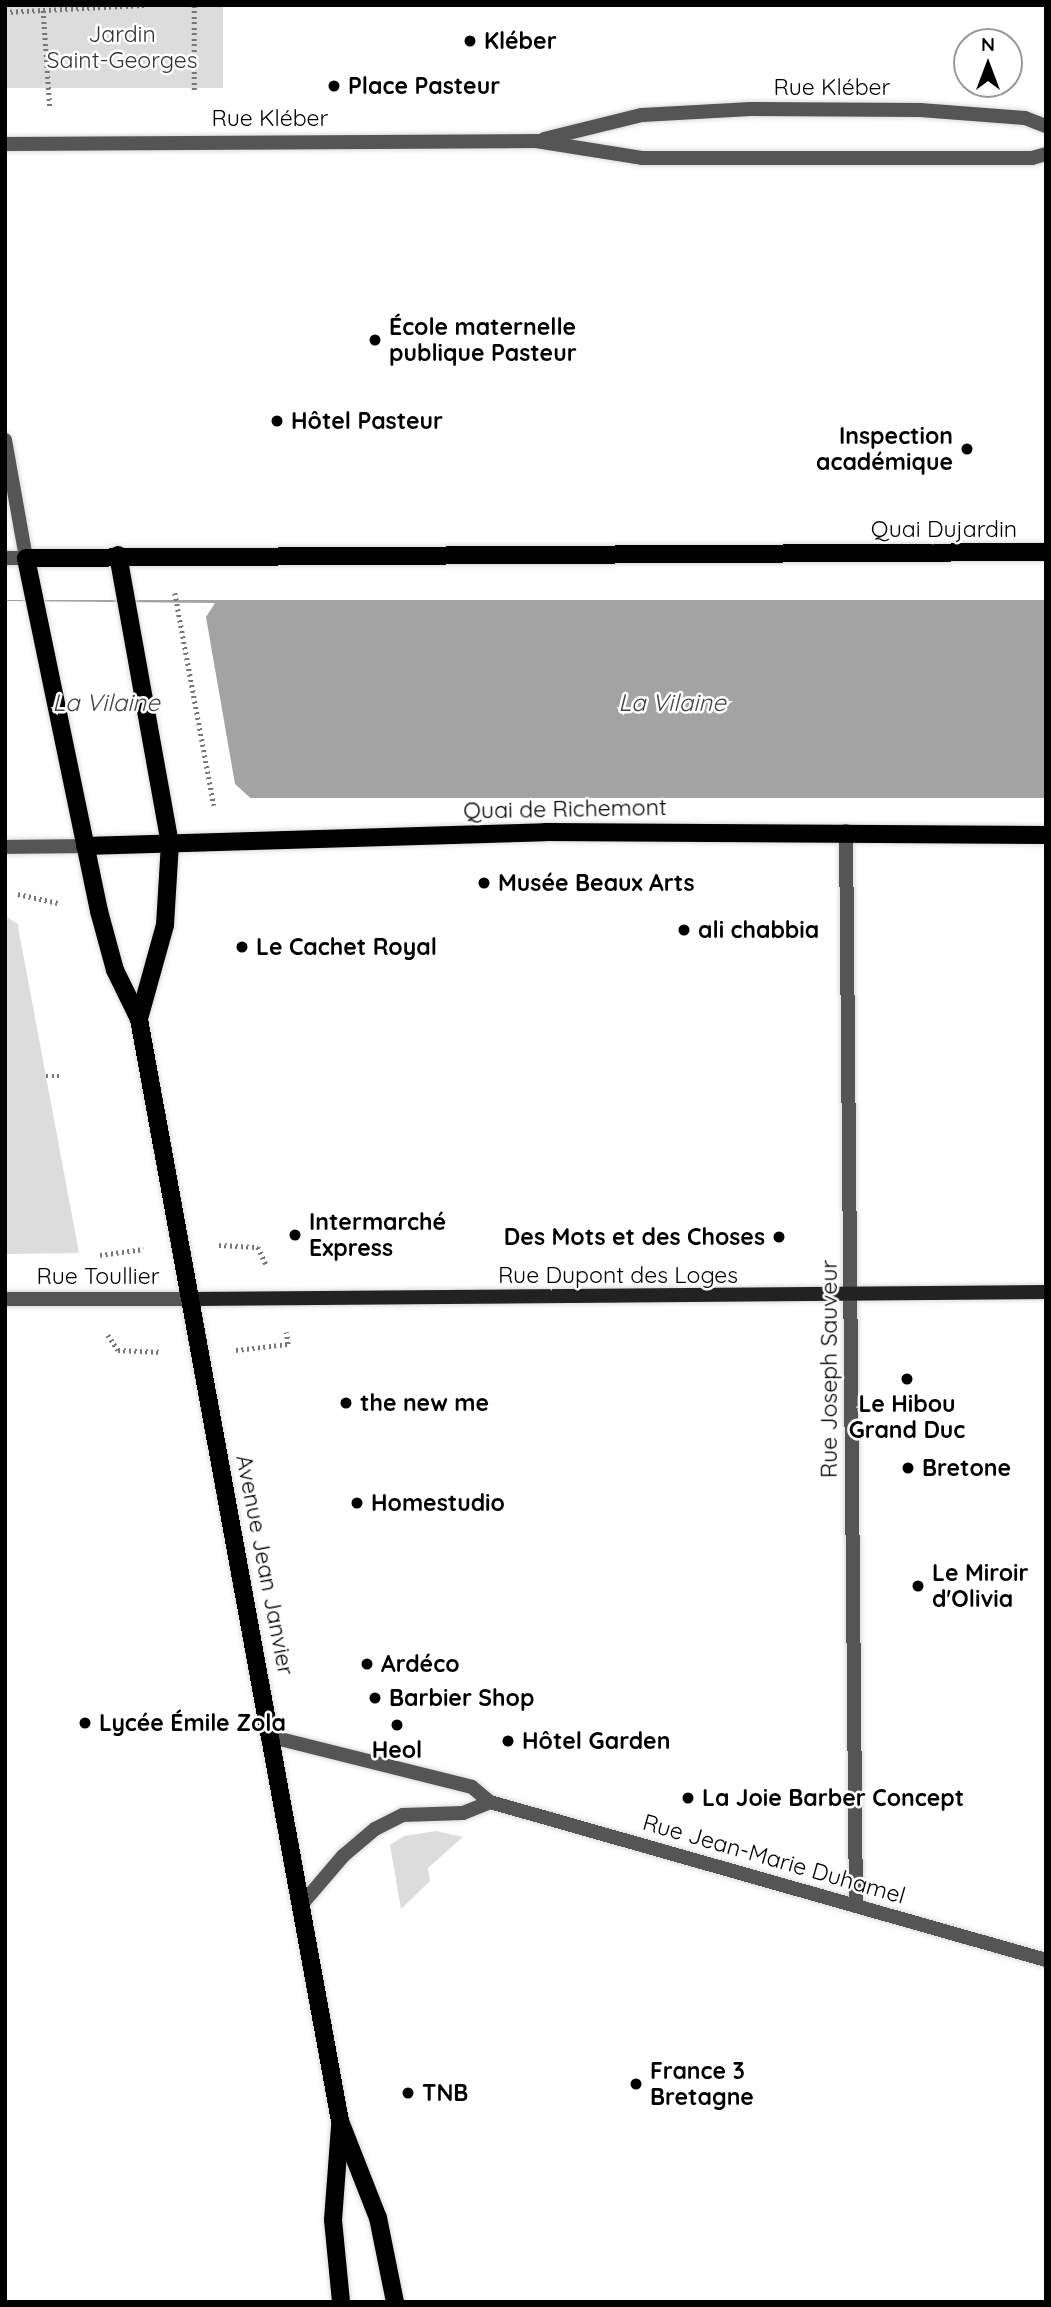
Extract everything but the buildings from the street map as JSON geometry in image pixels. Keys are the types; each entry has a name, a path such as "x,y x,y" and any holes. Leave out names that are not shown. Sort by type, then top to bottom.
{"main road":[{"name":"Quai Dujardin","path":"26,558 118,555 1046,552"},
{"name":"Avenue Jean Janvier","path":"118,555 130,599 170,843 165,925 139,1019"},
{"name":"Avenue Jean Janvier","path":"26,558 38,597 85,846 115,970 139,1019 340,2120 378,2218 395,2302"},
{"name":"Quai de Richemont","path":"85,846 221,840 846,831 1046,835"},
{"name":"Avenue Jean Janvier","path":"340,2120 333,2220 341,2302"}],"street":[{"name":"Rue Kléber","path":"536,141 642,115 751,109 920,110 1025,118 1046,126"},
{"name":"Rue Kléber","path":"5,144 54,141 536,141 642,158 1032,158 1046,154"},
{"path":"5,440 26,558 5,558"},
{"name":"Rue Joseph Sauveur","path":"846,831 856,1906"},
{"path":"5,847 85,846"},
{"name":"Rue Dupont des Loges","path":"191,1298 850,1297 1046,1292"},
{"name":"Rue Toullier","path":"5,1299 191,1298"},
{"name":"Rue Jean-Marie Duhamel","path":"272,1737 472,1787 490,1802 1046,1960"},
{"path":"302,1904 343,1856 375,1829 403,1815 463,1814 490,1802"}],"path":[{"path":"5,12 144,5"},
{"path":"194,5 194,90"},
{"path":"43,8 54,141"},
{"path":"168,555 221,840"},
{"path":"46,1076 59,1076"},
{"path":"101,1298 106,1332 118,1350 200,1354"},
{"path":"223,1352 288,1344"}],"green space":[{"name":"Jardin Saint-Georges","path":"5,5 223,5 223,88 5,88"},
{"path":"5,916 18,924 79,1253 5,1254"},
{"path":"436,1831 463,1837 428,1868 430,1881 401,1909 390,1845 404,1836"}],"water":[{"name":"La Vilaine","path":"5,600 1046,600 1046,798 5,798"}],"pier":[{"path":"5,601 215,603 206,617 235,784 256,803 5,804"}],"place":[{"name":"Kléber","path":"470,41"},
{"name":"Place Pasteur","path":"334,86"},
{"name":"École maternelle publique Pasteur","path":"375,340"},
{"name":"Hôtel Pasteur","path":"277,421"},
{"name":"Inspection académique","path":"967,449"},
{"name":"Musée Beaux Arts","path":"484,883"},
{"name":"ali chabbia","path":"684,930"},
{"name":"Le Cachet Royal","path":"242,947"},
{"name":"Intermarché Express","path":"295,1235"},
{"name":"Des Mots et des Choses","path":"779,1237"},
{"name":"Le Hibou Grand Duc","path":"907,1379"},
{"name":"the new me","path":"346,1403"},
{"name":"Bretone","path":"908,1468"},
{"name":"Homestudio","path":"357,1503"},
{"name":"Le Miroir d'Olivia","path":"918,1586"},
{"name":"Ardéco","path":"367,1664"},
{"name":"Barbier Shop","path":"375,1698"},
{"name":"Lycée Émile Zola","path":"85,1723"},
{"name":"Heol","path":"397,1725"},
{"name":"Hôtel Garden","path":"508,1741"},
{"name":"La Joie Barber Concept","path":"688,1798"},
{"name":"France 3 Bretagne","path":"636,2084"},
{"name":"TNB","path":"408,2093"}]}
